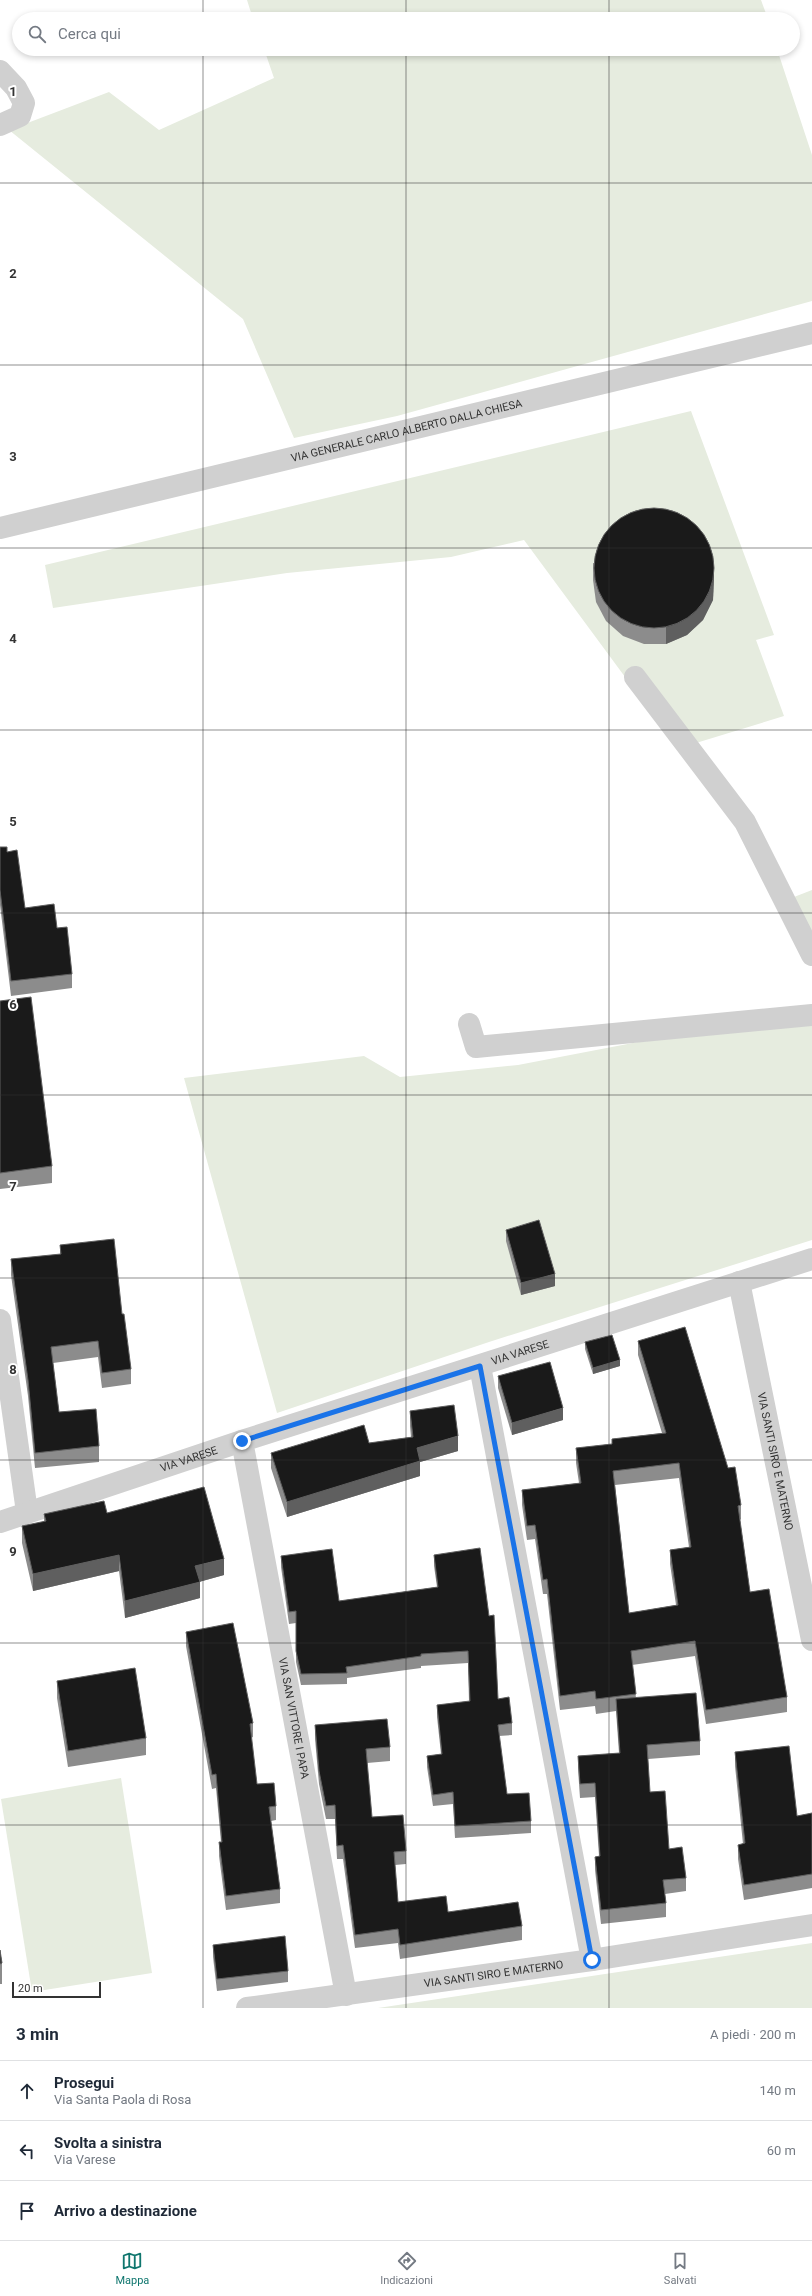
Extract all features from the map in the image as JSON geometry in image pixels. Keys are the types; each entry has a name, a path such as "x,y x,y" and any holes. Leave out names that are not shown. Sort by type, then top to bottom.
{"street":[{"path":"0,71 16,88 24,103 20,116 0,124"},
{"name":"VIA GENERALE CARLO ALBERTO DALLA CHIESA","path":"0,528 812,333"},
{"path":"635,677 745,822 812,955"},
{"path":"469,1024 476,1047 812,1015"},
{"name":"VIA VARESE","path":"0,1522 242,1441 812,1259"},
{"name":"VIA SANTI SIRO E MATERNO","path":"739,1282 812,1640"},
{"path":"0,1320 27,1512"},
{"path":"480,1366 592,1960"},
{"name":"VIA SAN VITTORE I PAPA","path":"242,1441 346,1995"},
{"name":"VIA SANTI SIRO E MATERNO","path":"247,2008 592,1960 812,1925"}],"shaded area":[{"path":"247,0 761,0 765,12 251,12"},
{"path":"266,56 779,56 812,155 812,301 397,416 294,438 243,319 9,130 109,92 159,130 274,78"},
{"path":"691,411 774,635 756,640 784,716 696,743 628,681 524,540 451,557 287,573 53,608 45,565"},
{"path":"812,890 812,933 794,897"},
{"path":"812,1024 812,1240 489,1342 277,1413 184,1078 364,1056 400,1077 518,1065 638,1042"},
{"path":"121,1778 152,1973 32,1992 1,1799"},
{"path":"812,1943 812,2008 378,2008"}],"building":[{"path":"654,508 666,509 677,513 687,518 696,526 704,535 709,545 713,556 713,580 709,591 704,601 696,610 687,618 677,623 666,627 654,628 642,627 631,623 621,618 612,610 604,601 599,591 595,580 594,568 595,556 599,545 604,535 612,526 621,518 631,513 642,509"},
{"path":"0,847 7,847 7,852 17,850 25,908 54,904 57,928 67,927 72,974 11,981 0,890"},
{"path":"31,997 52,1166 0,1173 0,1001"},
{"path":"539,1220 555,1274 521,1283 506,1230"},
{"path":"114,1239 122,1314 124,1314 131,1369 102,1373 98,1341 51,1347 59,1412 96,1409 99,1446 35,1453 28,1380 11,1259 61,1254 60,1245"},
{"path":"685,1327 728,1468 735,1467 741,1505 738,1506 750,1592 769,1589 787,1697 706,1710 695,1641 631,1651 636,1694 596,1699 595,1691 560,1696 547,1579 543,1580 535,1525 527,1526 522,1490 581,1483 576,1448 612,1444 612,1439 666,1433 638,1341","holes":["679,1463 691,1547 670,1550 678,1605 629,1613 613,1471"]},
{"path":"612,1335 620,1360 593,1368 585,1342"},
{"path":"550,1362 563,1408 512,1423 498,1376"},
{"path":"454,1405 458,1436 417,1448 420,1461 287,1502 271,1453 364,1425 369,1443 413,1437 410,1411"},
{"path":"204,1487 224,1559 195,1566 200,1582 125,1601 119,1555 33,1574 22,1526 46,1521 44,1514 104,1501 107,1513"},
{"path":"480,1548 489,1616 494,1615 498,1699 509,1697 512,1723 498,1725 507,1794 529,1793 531,1821 455,1826 453,1792 433,1795 427,1756 442,1754 437,1705 470,1701 468,1651 421,1654 421,1656 346,1667 347,1673 301,1674 296,1651 296,1611 289,1612 281,1556 332,1549 339,1601 438,1587 434,1555"},
{"path":"233,1623 253,1723 250,1724 257,1784 274,1783 276,1806 269,1807 280,1889 226,1896 219,1842 222,1842 216,1774 212,1775 186,1632"},
{"path":"135,1668 146,1738 68,1751 57,1681"},
{"path":"696,1693 700,1741 647,1745 650,1792 665,1791 669,1849 682,1847 686,1878 663,1880 666,1903 601,1910 595,1857 600,1856 595,1783 580,1784 578,1756 620,1753 616,1699"},
{"path":"387,1719 390,1747 366,1749 372,1817 403,1815 406,1851 394,1852 398,1902 446,1896 448,1912 518,1902 522,1926 400,1945 398,1929 355,1935 343,1845 337,1846 335,1805 326,1806 319,1771 315,1725"},
{"path":"789,1746 797,1816 812,1813 812,1874 744,1885 738,1845 745,1843 735,1752"},
{"path":"285,1936 288,1971 217,1979 213,1945"},
{"path":"0,1950 2,1963 0,1964"}],"route":[{"path":"242,1441 480,1366 592,1960"}]}
